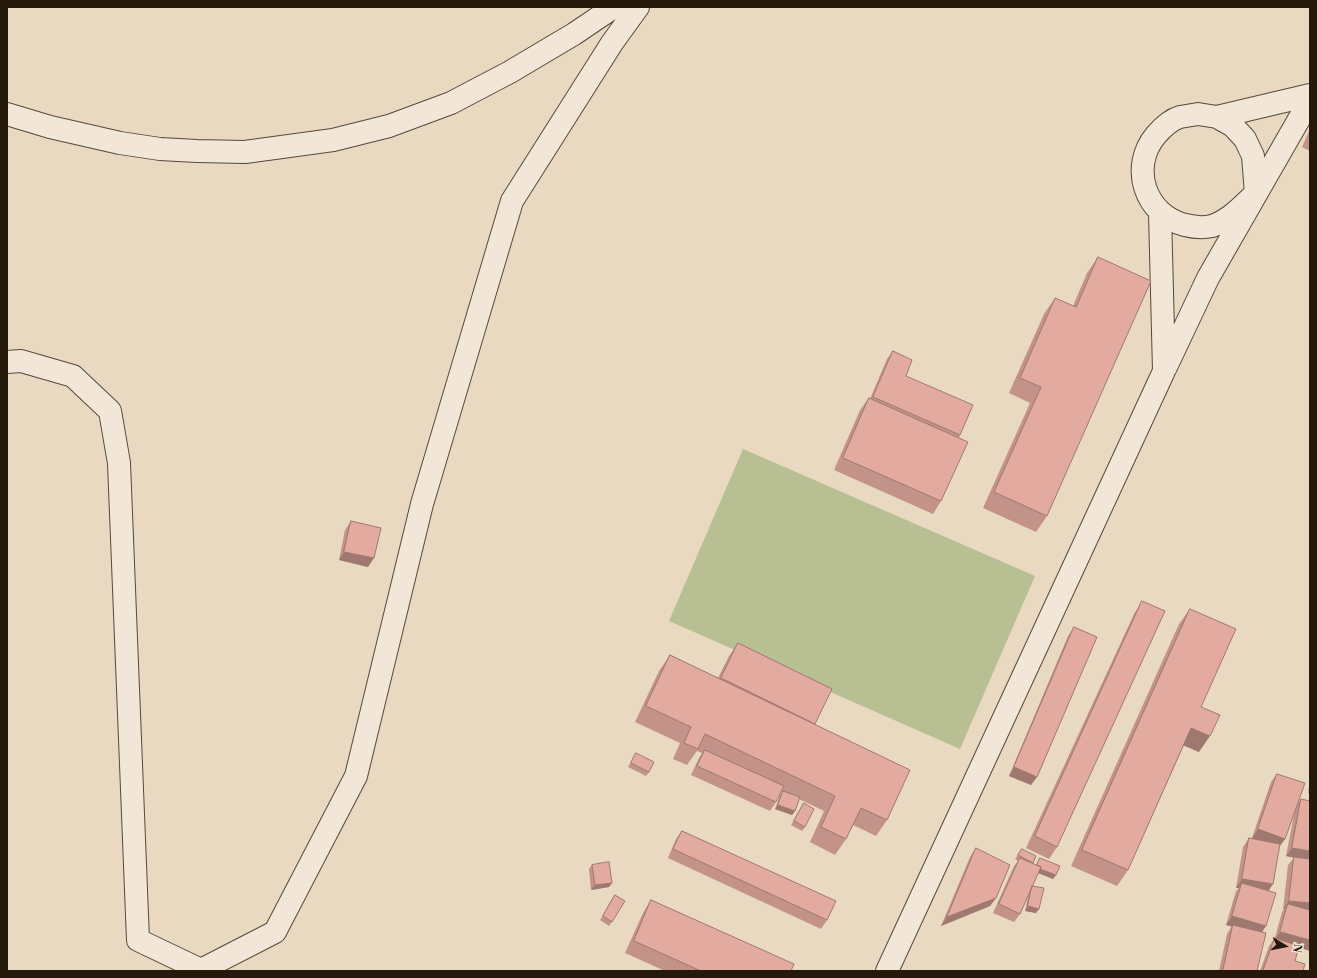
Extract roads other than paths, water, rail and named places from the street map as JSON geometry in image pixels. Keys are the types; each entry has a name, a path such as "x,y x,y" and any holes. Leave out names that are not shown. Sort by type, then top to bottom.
{"street":[{"path":"7,114 58,129 120,143 160,149 245,152 333,140 389,126 451,103 510,72 574,34 614,7"},
{"path":"7,362 21,361 73,376 110,411 119,463 138,940 201,970 274,932 356,776 422,504 512,201 612,43 638,7"},
{"path":"1217,117 1310,95"},
{"path":"888,971 899,961 1164,371 1208,278 1310,100"},
{"path":"1198,114 1217,117 1233,126 1245,139 1252,156 1256,193 1228,219 1211,226 1193,227 1176,223 1160,213 1149,198 1142,180 1143,160 1150,142 1162,127 1179,118 1198,114"},
{"path":"1160,213 1164,371"}]}
